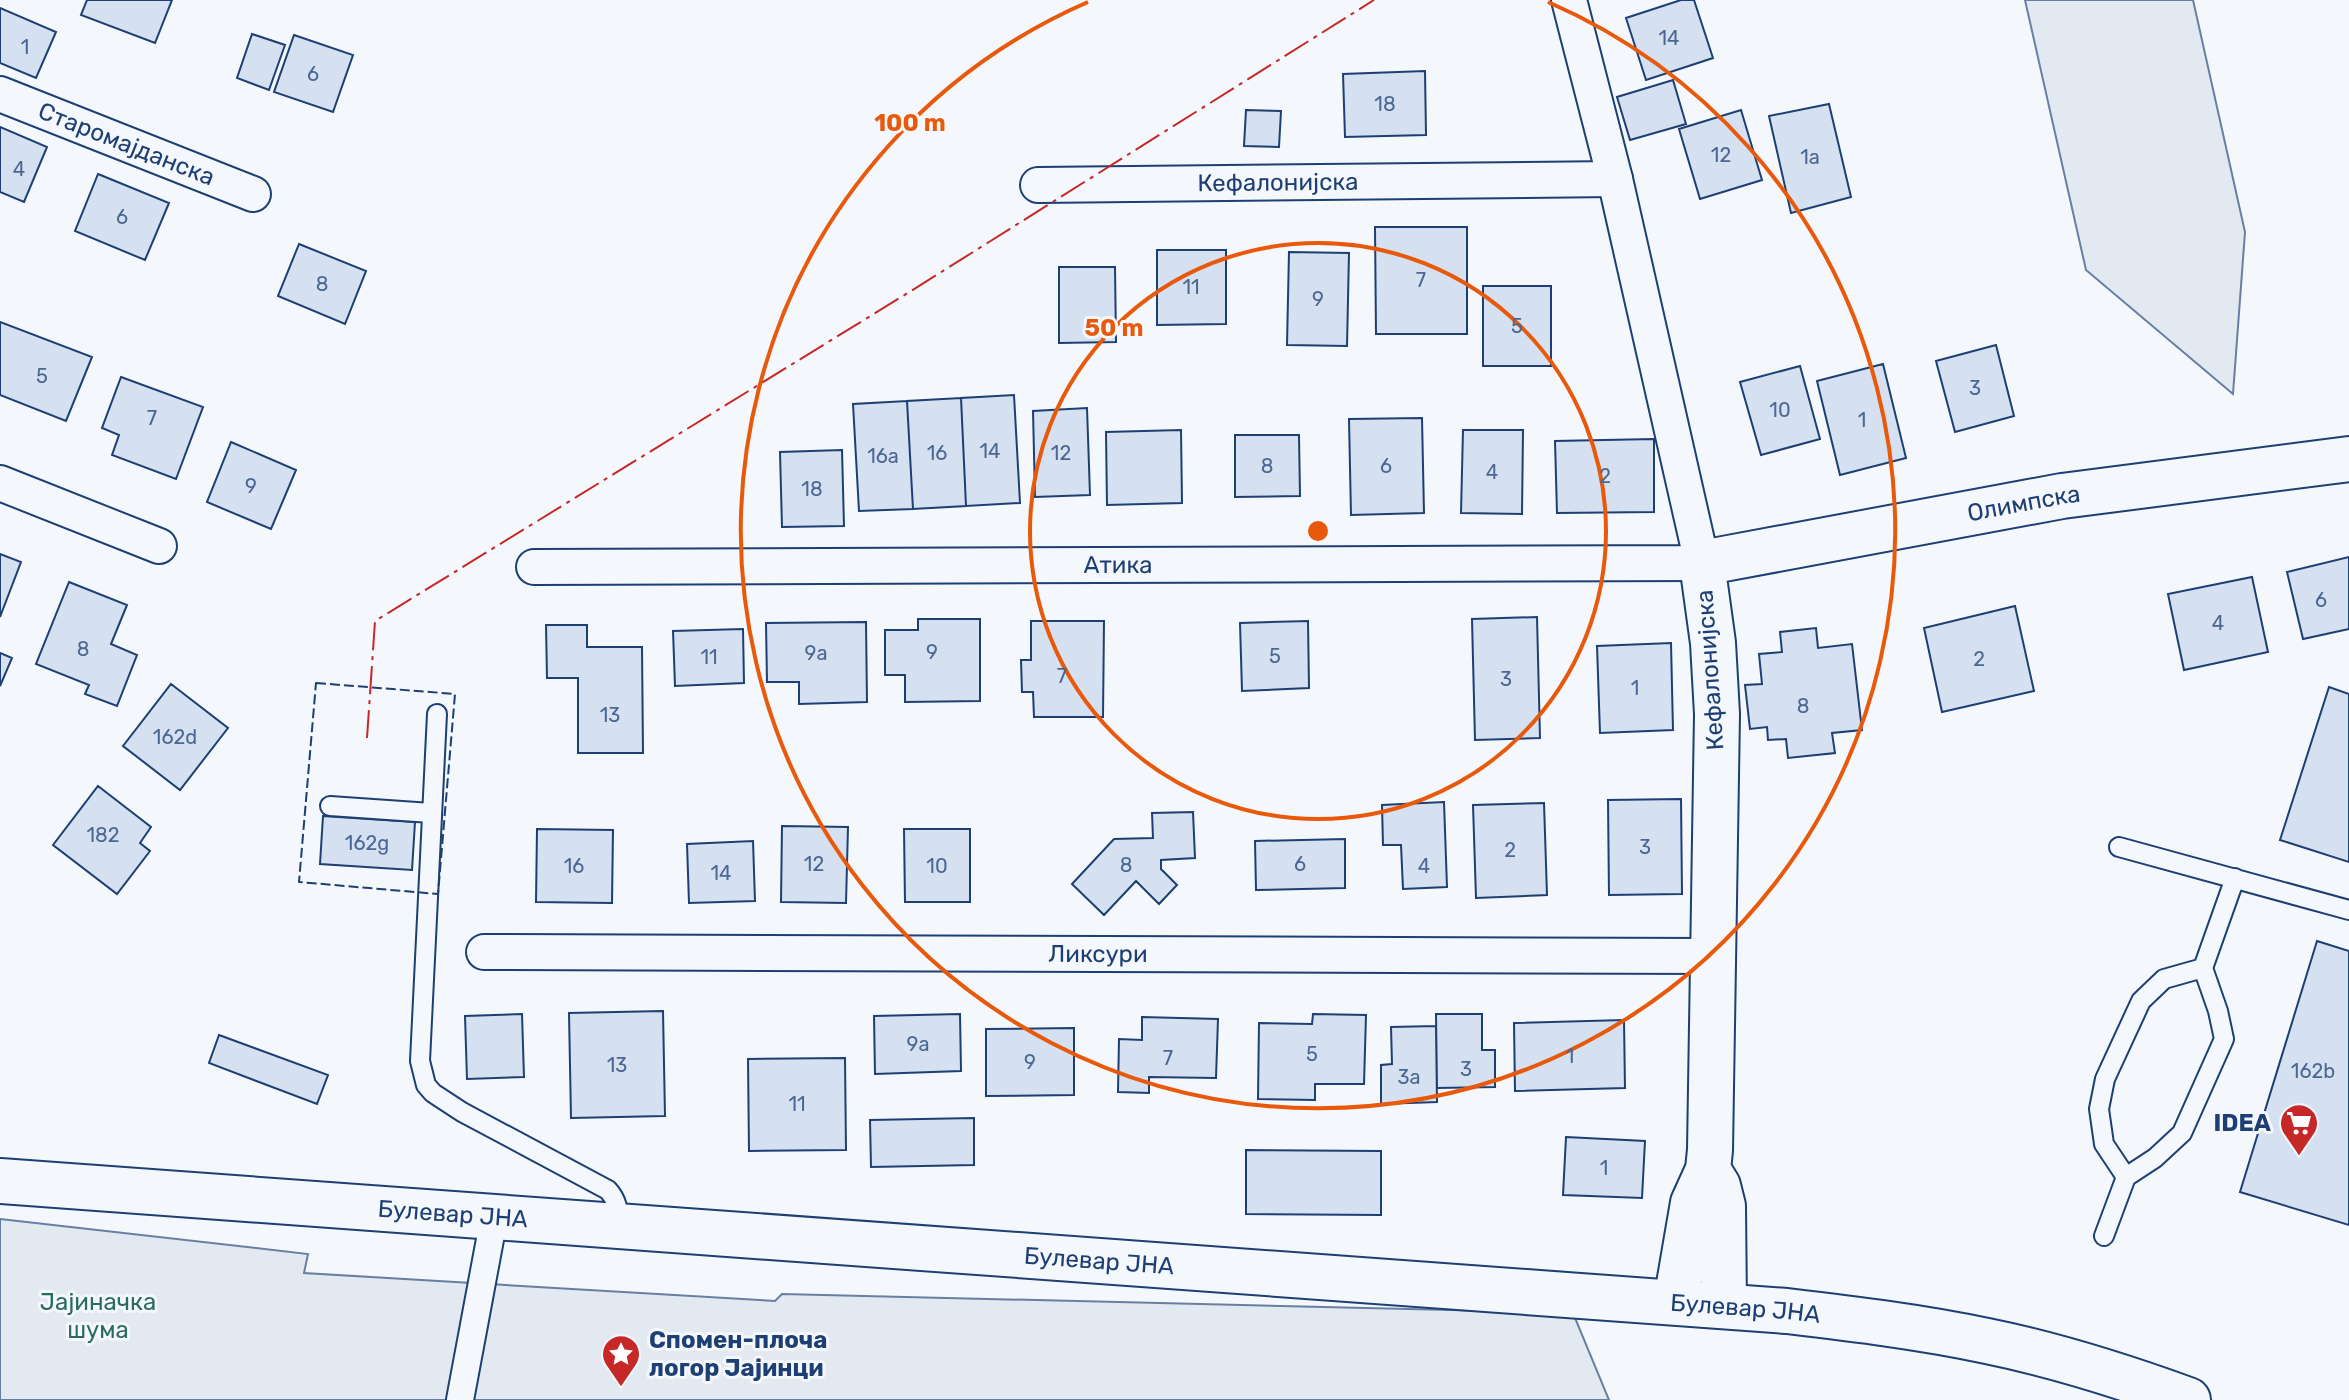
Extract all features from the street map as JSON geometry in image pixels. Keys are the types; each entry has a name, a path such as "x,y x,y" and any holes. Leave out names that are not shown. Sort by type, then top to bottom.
{"main road":[{"name":"Олимпска","path":"1702,563 2062,496 2349,459"},
{"name":"Кефалонијска","path":"1676,1302 1693,1203 1708,1170 1710,1150 1717,714 1713,643 1702,563"},
{"name":"Кефалонијска","path":"1708,1170 1718,1186 1723,1206 1724,1306"},
{"name":"Булевар ЈНА","path":"0,1181 1676,1302 1860,1319 1990,1341 2082,1364 2188,1400"}],"street":[{"name":"Кефалонијска","path":"1569,0 1615,179 1702,563"},
{"name":"Старомајданска","path":"0,94 253,194"},
{"name":"Кефалонијска","path":"1038,185 1615,179"},
{"path":"0,483 159,546"},
{"name":"Атика","path":"534,567 1702,563"},
{"name":"Ликсури","path":"484,952 1714,956"},
{"path":"460,1400 494,1218"}],"lane":[{"path":"437,714 420,1061 426,1085 462,1112 608,1190 615,1197 619,1225"},
{"path":"330,806 431,813"},
{"path":"2119,847 2349,910"},
{"path":"2104,1236 2126,1177 2155,1158 2182,1133 2224,1039 2203,968 2235,878"},
{"path":"2126,1177 2104,1144 2099,1109 2105,1079 2141,1001 2164,979 2203,968"}],"green space":[{"path":"2025,0 2193,0 2245,232 2233,394 2086,270"},
{"name":"Јајиначка шума","path":"0,1219 308,1254 304,1273 775,1301 782,1294 1573,1313 1609,1400 0,1400"}],"building":[{"path":"87,0 172,0 155,43 81,15"},
{"path":"1681,0 1694,0 1713,58 1646,80 1626,18"},
{"path":"0,8 56,32 36,78 0,63"},
{"path":"252,34 285,45 269,90 237,78"},
{"path":"294,35 353,55 333,112 274,92"},
{"path":"1425,71 1426,135 1345,137 1343,74"},
{"path":"1673,80 1686,124 1630,140 1617,97"},
{"path":"1829,104 1851,197 1791,213 1769,116"},
{"path":"1246,110 1281,111 1279,147 1244,146"},
{"path":"1741,110 1762,180 1700,199 1679,129"},
{"path":"0,127 47,147 24,202 0,192"},
{"path":"98,174 169,203 145,260 75,231"},
{"path":"1375,227 1467,227 1467,334 1376,334"},
{"path":"299,244 366,271 345,324 278,296"},
{"path":"1157,250 1226,250 1226,324 1157,325"},
{"path":"1289,252 1349,253 1347,346 1287,345"},
{"path":"1059,267 1115,267 1116,342 1059,343"},
{"path":"1483,286 1551,286 1551,366 1483,366"},
{"path":"0,322 92,357 66,421 0,395"},
{"path":"1996,345 2014,416 1955,432 1936,361"},
{"path":"1883,364 1906,458 1840,475 1817,381"},
{"path":"1800,366 1820,439 1761,455 1740,382"},
{"path":"121,377 203,407 176,479 112,455 119,435 102,428"},
{"path":"1014,395 1020,503 966,506 961,398"},
{"path":"961,398 966,506 913,509 907,401"},
{"path":"907,401 913,509 859,511 853,404"},
{"path":"1087,408 1090,495 1035,497 1033,411"},
{"path":"1422,418 1424,513 1351,515 1349,419"},
{"path":"1181,430 1182,503 1107,505 1106,432"},
{"path":"1463,430 1523,430 1522,514 1461,513"},
{"path":"1235,435 1299,435 1300,496 1235,497"},
{"path":"1654,439 1654,512 1557,513 1555,441"},
{"path":"231,442 296,470 271,529 207,502"},
{"path":"842,450 844,526 782,527 780,452"},
{"path":"0,554 21,562 0,617"},
{"path":"2349,557 2349,629 2303,639 2287,572"},
{"path":"2252,577 2268,652 2184,670 2168,594"},
{"path":"69,582 127,605 111,644 137,655 117,706 85,694 89,685 36,664"},
{"path":"2015,606 2034,691 1942,712 1924,628"},
{"path":"1537,617 1540,738 1475,740 1472,619"},
{"path":"918,619 980,619 980,701 905,702 905,675 885,675 885,630 918,630"},
{"path":"1031,621 1104,621 1103,717 1034,717 1033,692 1022,692 1021,660 1031,660"},
{"path":"1308,621 1309,688 1242,691 1240,623"},
{"path":"866,622 867,702 799,704 799,682 767,682 766,623"},
{"path":"546,625 587,625 587,647 642,647 643,753 578,753 578,678 547,678"},
{"path":"1816,628 1818,648 1852,644 1862,730 1832,733 1835,753 1788,758 1786,739 1768,740 1767,727 1750,729 1745,685 1762,684 1759,654 1782,652 1780,632"},
{"path":"743,629 744,683 675,686 673,631"},
{"path":"1671,643 1673,730 1600,733 1597,646"},
{"path":"0,653 12,658 0,686"},
{"path":"171,684 228,728 180,790 123,746"},
{"path":"2329,687 2349,694 2349,862 2280,840"},
{"path":"98,786 151,827 140,843 150,851 117,894 53,845"},
{"path":"1681,799 1682,894 1609,895 1608,800"},
{"path":"1444,802 1447,887 1403,889 1401,845 1383,845 1382,805"},
{"path":"1544,803 1547,895 1476,898 1473,805"},
{"path":"1193,812 1195,858 1161,860 1161,869 1177,885 1159,904 1136,881 1104,915 1072,884 1114,839 1153,838 1152,813"},
{"path":"323,816 415,822 412,870 320,864"},
{"path":"782,826 848,827 846,903 781,902"},
{"path":"537,829 613,830 612,903 536,902"},
{"path":"904,829 970,829 970,902 905,902"},
{"path":"1345,839 1345,888 1256,890 1255,841"},
{"path":"753,841 755,901 689,903 687,844"},
{"path":"2317,941 2349,951 2349,1225 2240,1192"},
{"path":"663,1011 665,1116 571,1118 569,1013"},
{"path":"522,1014 524,1077 467,1079 465,1016"},
{"path":"960,1014 961,1071 875,1074 874,1016"},
{"path":"1313,1014 1366,1015 1364,1084 1315,1084 1315,1100 1258,1099 1259,1023 1312,1024"},
{"path":"1436,1014 1482,1014 1482,1050 1495,1050 1495,1087 1437,1088"},
{"path":"1142,1017 1218,1019 1216,1078 1149,1077 1149,1093 1118,1092 1119,1039 1142,1040"},
{"path":"1624,1020 1625,1088 1515,1091 1514,1023"},
{"path":"1436,1026 1437,1102 1381,1104 1381,1065 1392,1064 1391,1027"},
{"path":"1074,1028 1074,1095 986,1096 986,1029"},
{"path":"219,1035 328,1075 317,1104 209,1063"},
{"path":"845,1058 846,1150 749,1151 748,1059"},
{"path":"974,1118 974,1165 871,1167 870,1120"},
{"path":"1566,1137 1645,1141 1642,1198 1563,1195"},
{"path":"1246,1150 1381,1151 1381,1215 1246,1214"}],"fence":[{"path":"316,683 455,694 438,894 299,882 316,683"}],"power":[{"path":"367,738 375,621 911,291 1374,0"}],"place":[{"name":"IDEA","path":"2299,1157"},
{"name":"Спомен-плоча логор Јајинци","path":"621,1388"}]}
